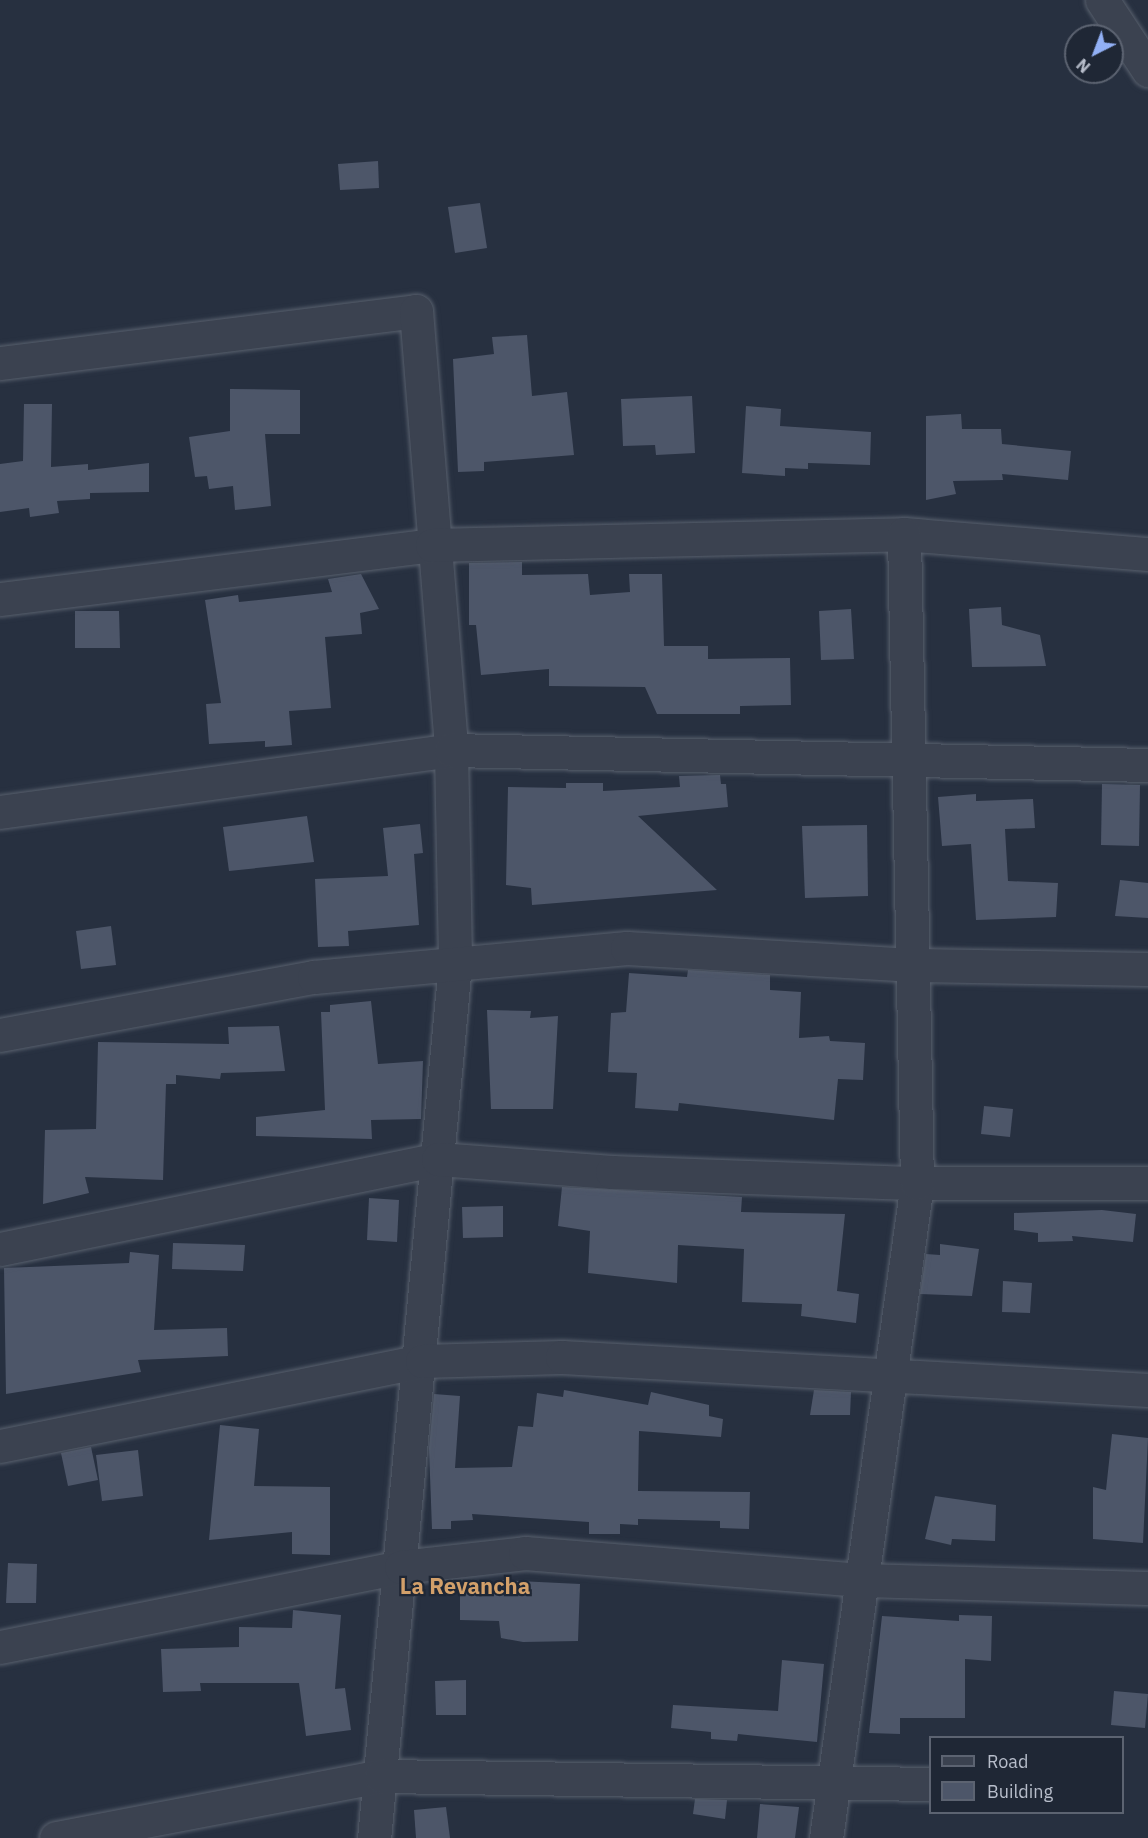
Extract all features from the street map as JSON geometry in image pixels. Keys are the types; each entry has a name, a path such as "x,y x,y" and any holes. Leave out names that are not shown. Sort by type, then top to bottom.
{"street":[{"path":"1102,0 1148,70"},
{"path":"0,363 416,311 432,545 451,750 455,964 422,1361 374,1838"},
{"path":"826,1838 917,1183 916,964 904,534"},
{"path":"0,599 432,545 904,534 1148,554"},
{"path":"0,812 451,750 910,756 1148,765"},
{"path":"0,1035 314,977 627,948 916,964 1148,969"},
{"path":"0,1249 438,1159 612,1172 917,1183 1148,1183"},
{"path":"0,1446 422,1361 562,1357 1148,1390"},
{"path":"0,1647 401,1567 525,1553 861,1580 1148,1588"},
{"path":"56,1838 381,1776 834,1780 929,1784"}],"building":[{"path":"378,161 379,188 340,190 338,164"},
{"path":"480,203 487,248 455,253 448,207"},
{"path":"527,335 532,396 567,392 574,455 484,462 484,471 458,472 453,359 494,354 492,337"},
{"path":"230,389 300,390 300,434 265,434 271,506 235,510 233,486 209,489 207,476 195,477 189,437 230,431"},
{"path":"692,396 695,453 656,455 655,445 623,446 621,399"},
{"path":"24,404 52,404 51,467 88,464 88,470 149,463 149,492 90,493 90,499 57,501 59,513 30,517 29,508 0,512 0,464 23,461"},
{"path":"746,406 781,409 780,426 871,432 870,465 808,463 808,469 785,468 785,476 742,473"},
{"path":"961,414 962,429 1001,429 1002,444 1071,451 1068,480 1002,474 1003,480 953,481 956,494 926,500 926,416"},
{"path":"522,562 522,575 588,574 590,595 630,592 629,574 662,574 664,646 708,646 708,659 790,658 791,705 740,706 740,714 657,714 645,687 549,686 549,669 481,675 476,625 469,625 469,563"},
{"path":"361,574 379,609 360,613 362,634 325,637 331,708 289,711 292,745 265,747 265,741 209,744 206,704 221,703 205,600 238,595 239,602 332,592 328,579"},
{"path":"1001,607 1002,625 1040,635 1046,666 972,667 969,609"},
{"path":"851,609 854,659 821,660 819,611"},
{"path":"75,611 119,611 120,648 75,648"},
{"path":"720,775 721,784 726,784 728,807 638,816 717,890 532,905 531,888 506,885 508,787 566,788 566,783 603,783 603,791 680,787 679,776"},
{"path":"1102,784 1140,785 1139,846 1101,845"},
{"path":"976,794 976,801 1033,799 1035,828 1005,829 1008,881 1058,883 1056,917 976,920 971,844 942,846 938,797"},
{"path":"307,816 314,862 229,871 223,827"},
{"path":"420,824 423,853 414,854 419,925 348,931 349,946 318,947 315,879 388,876 383,828"},
{"path":"867,825 868,896 805,898 802,826"},
{"path":"1120,880 1148,883 1148,918 1115,916"},
{"path":"111,926 116,965 81,969 76,931"},
{"path":"688,970 770,975 770,990 801,992 799,1038 829,1036 830,1041 865,1043 863,1080 838,1079 834,1120 679,1103 678,1111 635,1108 637,1073 608,1072 611,1013 626,1012 629,973 687,977"},
{"path":"371,1001 378,1064 423,1061 421,1119 371,1120 372,1139 256,1136 256,1117 325,1110 321,1012 330,1012 330,1005"},
{"path":"487,1010 531,1011 530,1018 558,1016 553,1109 491,1109"},
{"path":"279,1026 285,1071 221,1073 220,1079 176,1075 176,1084 166,1084 163,1180 85,1177 89,1193 43,1204 45,1130 96,1129 98,1042 229,1044 228,1027"},
{"path":"984,1106 1013,1109 1010,1137 981,1134"},
{"path":"562,1187 742,1197 741,1212 845,1214 837,1291 859,1294 856,1323 801,1316 802,1304 742,1302 744,1249 678,1245 677,1283 588,1273 590,1231 558,1226"},
{"path":"369,1198 399,1200 397,1242 367,1240"},
{"path":"503,1206 503,1237 463,1238 462,1207"},
{"path":"1102,1210 1136,1214 1133,1242 1072,1236 1073,1241 1038,1242 1038,1233 1014,1230 1014,1213"},
{"path":"173,1243 245,1245 243,1271 172,1269"},
{"path":"940,1244 979,1249 972,1296 920,1294 926,1254 940,1255"},
{"path":"130,1252 159,1255 154,1330 227,1328 228,1356 138,1360 141,1372 6,1394 4,1268 129,1263"},
{"path":"1003,1281 1032,1283 1030,1313 1002,1312"},
{"path":"564,1390 648,1405 651,1392 709,1405 709,1416 723,1419 721,1437 639,1431 638,1491 750,1492 749,1529 720,1528 720,1521 638,1519 638,1525 620,1524 620,1534 589,1534 589,1522 472,1514 473,1520 451,1521 451,1529 432,1529 429,1448 434,1394 460,1396 455,1468 512,1467 518,1426 533,1427 537,1393 563,1397"},
{"path":"814,1390 851,1392 850,1415 810,1415"},
{"path":"220,1425 259,1429 254,1486 330,1487 330,1555 292,1554 292,1532 209,1540"},
{"path":"1112,1434 1148,1438 1143,1543 1093,1539 1093,1487 1106,1490"},
{"path":"91,1447 98,1480 68,1486 61,1453"},
{"path":"138,1450 143,1496 102,1501 96,1455"},
{"path":"935,1496 996,1505 995,1541 952,1539 951,1545 925,1539"},
{"path":"8,1563 37,1564 36,1603 6,1603"},
{"path":"500,1580 580,1584 578,1641 523,1642 501,1638 499,1621 460,1620 460,1592 499,1593"},
{"path":"293,1610 341,1615 335,1689 345,1688 351,1730 306,1736 299,1683 200,1683 201,1691 163,1692 161,1649 239,1647 239,1627 292,1628"},
{"path":"959,1615 992,1616 991,1661 965,1659 965,1718 900,1718 900,1734 869,1733 882,1616 959,1621"},
{"path":"782,1660 824,1664 817,1742 738,1734 737,1741 711,1739 711,1732 671,1728 673,1705 778,1711"},
{"path":"466,1680 466,1715 436,1715 435,1681"},
{"path":"1114,1691 1148,1694 1145,1728 1111,1725"},
{"path":"695,1799 727,1800 725,1819 693,1814"},
{"path":"760,1804 799,1807 795,1838 757,1838"},
{"path":"446,1807 450,1838 416,1838 414,1810"}],"district":[{"name":"La Revancha","path":"465,1586"}]}
